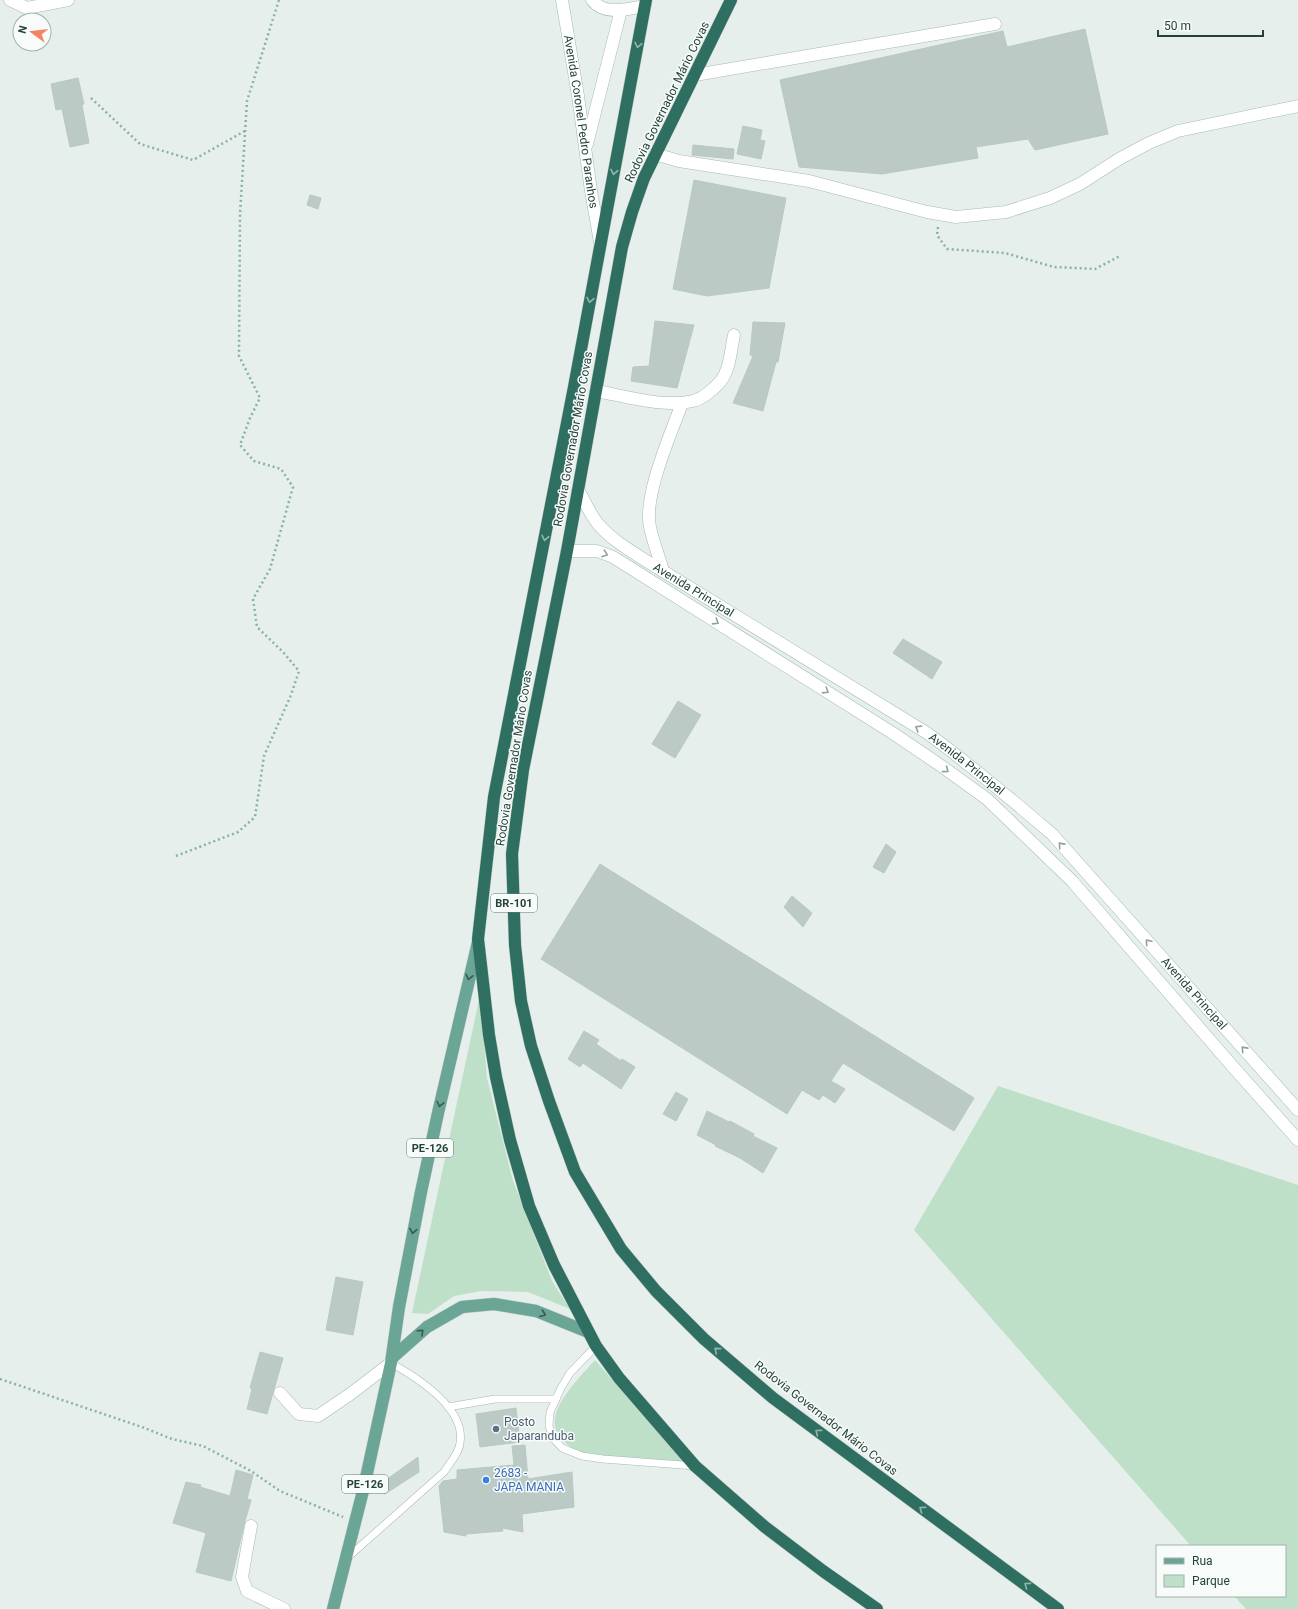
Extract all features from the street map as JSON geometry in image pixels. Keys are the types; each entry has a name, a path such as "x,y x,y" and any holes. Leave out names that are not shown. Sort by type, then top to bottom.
{"highway":[{"name":"Rodovia Governador Mário Covas","path":"731,0 644,178 622,247 567,551 523,770 512,854 515,945 521,1001 531,1046 575,1172 621,1249 656,1291 704,1339 773,1398 1047,1604 1058,1609"},
{"name":"Rodovia Governador Mário Covas","path":"646,3 494,797 478,939 489,1035 496,1077 510,1140 529,1206 554,1265 596,1346 619,1378 695,1466 765,1527 822,1571 877,1609"}],"main road":[{"name":"PE-126","path":"333,1609 364,1487 392,1361 399,1307 421,1192 478,939"},
{"path":"392,1361 427,1327 462,1307 494,1304 536,1311 588,1332"}],"street":[{"path":"10,0 27,8 68,0"},
{"name":"Avenida Coronel Pedro Paranhos","path":"562,0 578,96 591,191 601,244"},
{"path":"592,0 595,4 608,9 621,10 646,3"},
{"path":"586,151 621,10"},
{"path":"695,75 995,24"},
{"path":"656,154 679,161 808,182 956,217 1006,212 1050,198 1080,184 1119,159 1178,131 1298,106"},
{"path":"596,390 653,401 682,403 694,401 707,393 721,381 727,366 734,335"},
{"path":"663,571 649,526 649,504 656,478 682,403"},
{"name":"Avenida Principal","path":"578,490 598,524 608,535 640,557 927,733 959,756 1015,802 1052,834 1298,1110"},
{"name":"Avenida Principal","path":"567,551 597,551 608,555 891,732 938,763 986,799 1072,881 1247,1084 1298,1140"},
{"path":"669,592 676,579"},
{"path":"1247,1084 1262,1070"},
{"path":"280,1393 298,1414 318,1416 349,1395 392,1361"},
{"path":"251,1526 242,1577 247,1592 284,1609"}],"lane":[{"path":"596,1346 570,1373 556,1399 550,1412 549,1426 553,1438 562,1448 582,1456 695,1466"},
{"path":"345,1559 444,1472 456,1454 460,1442 460,1428 448,1407 415,1377 392,1361"},
{"path":"448,1407 495,1399 556,1399"}],"path":[{"path":"176,856 238,832 255,817 264,756 291,694 299,671 283,652 257,627 253,599 270,570 293,487 281,469 254,461 240,445 250,418 260,398 239,356 240,214 247,101 279,0"},
{"path":"91,98 140,144 193,160 246,131"},
{"path":"940,214 937,235 948,249 1005,253 1054,267 1094,269 1120,256"},
{"path":"0,1379 142,1426 172,1439 203,1446 251,1471 280,1491 355,1521"}],"green space":[{"path":"480,995 487,1078 513,1181 552,1281 570,1309 528,1292 481,1291 454,1296 428,1314 412,1313"},
{"path":"998,1086 1298,1185 1298,1609 1246,1609 1235,1597 1286,1597 1286,1545 1190,1545 914,1230"},
{"path":"595,1360 686,1465 589,1456 570,1446 559,1435 555,1424 557,1411 572,1386"}],"building":[{"path":"1085,29 1108,134 1035,150 1028,139 976,147 978,158 882,174 799,167 780,80 1003,31 1007,47"},
{"path":"78,78 84,104 82,105 89,143 70,147 62,109 56,110 51,84"},
{"path":"743,126 762,130 760,140 765,141 761,159 737,154"},
{"path":"693,145 734,149 733,159 692,155"},
{"path":"694,180 786,198 769,288 707,296 673,289"},
{"path":"310,195 321,198 318,209 307,205"},
{"path":"655,321 694,325 677,388 631,381 633,367 649,366"},
{"path":"753,322 785,323 778,362 776,362 763,411 733,403 753,356 750,355"},
{"path":"903,639 942,662 932,679 893,653"},
{"path":"678,701 701,715 675,758 652,744"},
{"path":"886,844 896,852 884,873 873,867"},
{"path":"600,864 974,1098 954,1131 843,1063 831,1081 845,1089 835,1103 823,1095 819,1100 802,1090 787,1114 541,959"},
{"path":"792,896 812,913 803,927 784,907"},
{"path":"584,1031 599,1040 596,1044 621,1061 622,1059 635,1067 621,1089 583,1063 580,1067 568,1059"},
{"path":"676,1092 688,1099 676,1121 663,1114"},
{"path":"707,1111 729,1122 730,1121 754,1134 753,1136 777,1148 763,1173 740,1158 715,1146 716,1145 697,1135"},
{"path":"336,1277 363,1282 353,1335 326,1330"},
{"path":"260,1352 283,1358 267,1414 247,1409 252,1389 250,1388"},
{"path":"516,1408 520,1442 480,1447 476,1414"},
{"path":"525,1445 528,1479 572,1472 574,1507 522,1514 523,1532 502,1528 503,1531 466,1534 466,1536 444,1532 439,1486 443,1481 457,1479 457,1470 514,1465 512,1446"},
{"path":"418,1457 419,1472 385,1494 379,1485"},
{"path":"236,1470 253,1475 247,1499 251,1500 231,1581 196,1572 206,1533 173,1523 186,1482 201,1485 200,1487 230,1496"}],"place":[{"name":"Posto Japaranduba","path":"496,1429"},
{"name":"2683 - JAPA MANIA","path":"486,1480"}]}
